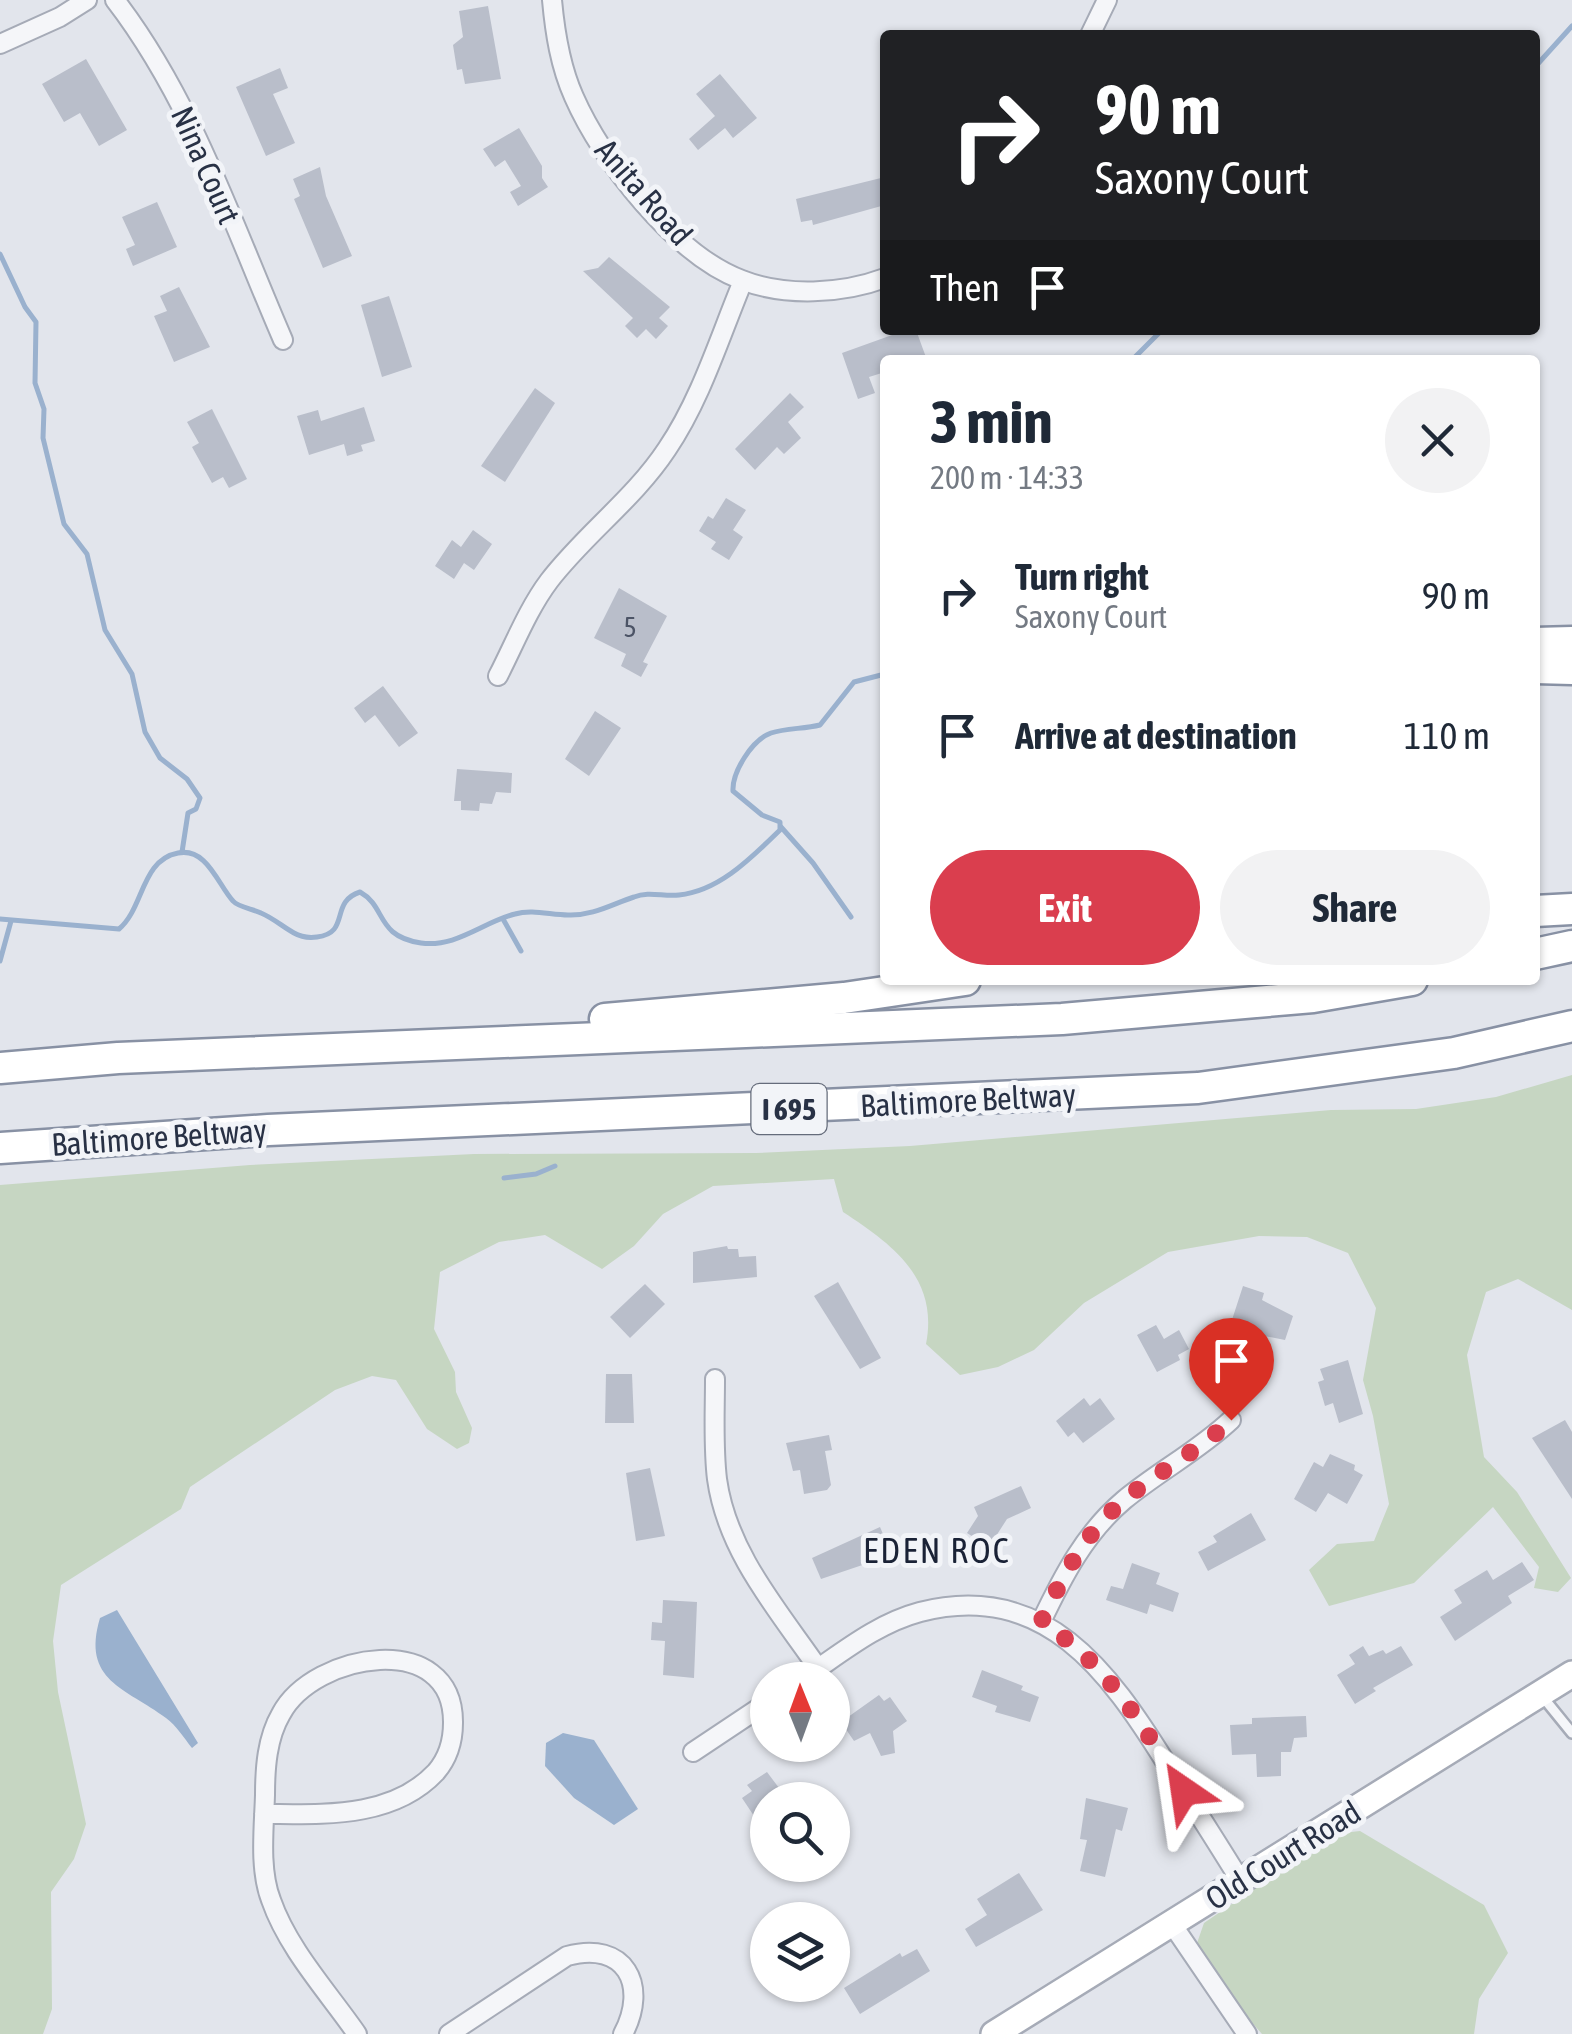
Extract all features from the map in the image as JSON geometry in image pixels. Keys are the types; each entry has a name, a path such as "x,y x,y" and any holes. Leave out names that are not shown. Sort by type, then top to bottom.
{"highway":[{"path":"1540,643 1572,642"},
{"path":"1540,668 1572,668"},
{"path":"1540,911 1572,909"},
{"path":"1540,953 1572,946"},
{"path":"262,1052 844,998 931,985"},
{"path":"0,1068 262,1052 1062,1019 1295,998 1380,985"},
{"name":"Baltimore Beltway","path":"0,1148 232,1132 1198,1088 1436,1056 1572,1026"}],"main road":[{"name":"Old Court Road","path":"994,2034 1572,1674"}],"street":[{"path":"0,44 87,0"},
{"name":"Nina Court","path":"114,0 146,40 177,97 282,340"},
{"name":"Anita Road","path":"552,0 560,54 573,96 592,131 618,170 676,235 710,264 743,281 814,292 880,279"},
{"path":"1093,30 1108,0"},
{"path":"498,676 548,584 582,543 622,505 668,448 685,419 743,281"},
{"path":"716,1379 715,1451 724,1514 753,1573 814,1662"},
{"path":"1041,1622 1062,1577 1100,1524 1123,1501 1209,1441 1231,1420"},
{"path":"827,1662 866,1635 920,1612 976,1608 1041,1622 1072,1641 1110,1680 1240,1880"},
{"path":"264,1814 345,1813 376,1807 434,1774 447,1757 453,1713 435,1678 404,1661 347,1664 303,1687 282,1710 272,1733 265,1769 264,1814 266,1882 284,1928 357,2034"},
{"path":"692,1752 750,1714"},
{"path":"1172,1924 1247,2034"},
{"path":"449,2034 568,1956 589,1950 613,1957 632,1982 633,2015 622,2034"}],"lane":[{"path":"1540,1694 1572,1733"}],"green space":[{"path":"1572,1075 1572,1310 1518,1279 1486,1292 1467,1355 1484,1457 1517,1492 1571,1578 1558,1592 1534,1588 1539,1567 1493,1507 1414,1583 1329,1606 1309,1570 1337,1544 1374,1541 1389,1504 1363,1380 1376,1308 1348,1253 1307,1237 1259,1236 1168,1252 1084,1303 1034,1350 998,1367 960,1375 926,1344 925,1300 908,1265 843,1212 834,1179 713,1186 663,1214 634,1246 602,1269 545,1235 499,1242 440,1272 434,1329 455,1372 456,1392 472,1428 469,1443 457,1449 427,1429 396,1380 372,1376 335,1390 190,1487 181,1509 61,1585 53,1641 58,1692 86,1824 74,1859 51,1892 52,2009 43,2034 0,2034 0,1185 250,1165 474,1154 756,1153 910,1146 1331,1110 1416,1109 1496,1097"},
{"path":"1360,1831 1484,1905 1508,1953 1479,1999 1474,2034 1262,2034 1227,1994 1196,1946 1204,1923 1334,1834"}],"water":[{"path":"117,1610 198,1743 192,1748 170,1721 123,1690 102,1669 96,1639 100,1618"},
{"path":"563,1733 594,1740 638,1809 614,1825 574,1798 545,1766 546,1743"}],"building":[{"path":"488,6 501,79 465,84 462,69 457,70 453,45 463,37 459,11"},
{"path":"86,59 127,130 99,146 80,113 64,122 42,84"},
{"path":"280,68 288,88 273,94 295,143 266,156 236,87"},
{"path":"720,74 757,118 733,138 725,128 698,150 689,139 715,116 696,94"},
{"path":"519,128 542,166 542,178 548,187 518,206 510,192 521,186 505,160 495,167 483,149"},
{"path":"320,167 326,196 352,256 323,268 294,199 300,196 293,179"},
{"path":"880,178 880,206 813,225 812,220 801,222 796,199"},
{"path":"157,202 177,247 133,266 126,249 135,245 122,217"},
{"path":"609,257 670,307 659,318 668,326 656,339 646,329 637,338 625,326 633,318 583,271 598,268"},
{"path":"179,287 210,347 174,362 154,316 167,311 160,296"},
{"path":"389,296 412,367 382,377 361,305"},
{"path":"892,335 918,335 925,355 880,355 880,374 869,377 875,393 858,399 842,353"},
{"path":"535,388 555,403 505,482 481,466"},
{"path":"790,393 804,407 788,422 801,438 784,454 777,447 755,470 735,449"},
{"path":"364,407 375,441 361,445 363,451 347,456 344,444 309,455 297,416 318,410 321,421"},
{"path":"212,409 247,479 229,488 223,477 212,483 192,447 199,443 187,422"},
{"path":"726,498 746,510 733,530 743,537 729,560 711,549 716,542 699,531 708,516 713,519"},
{"path":"473,530 492,544 474,570 464,563 454,579 435,566 452,540 461,547"},
{"path":"619,588 667,616 643,662 648,664 641,677 621,666 626,654 594,638"},
{"path":"383,686 418,733 399,747 375,715 365,723 354,708"},
{"path":"595,711 621,728 589,776 565,759"},
{"path":"457,769 512,773 511,793 496,792 492,804 480,803 479,811 461,810 461,801 454,801"},
{"path":"727,1246 738,1249 739,1257 756,1256 757,1277 693,1283 693,1252"},
{"path":"838,1282 881,1358 860,1369 814,1296"},
{"path":"645,1284 665,1304 630,1338 610,1317"},
{"path":"1243,1286 1264,1293 1262,1300 1293,1316 1285,1340 1229,1329"},
{"path":"1156,1325 1164,1339 1179,1330 1189,1349 1178,1355 1180,1360 1157,1372 1137,1335"},
{"path":"1348,1360 1363,1414 1339,1423 1333,1403 1325,1406 1318,1382 1324,1380 1320,1369"},
{"path":"606,1374 632,1374 634,1423 605,1423"},
{"path":"1084,1398 1090,1406 1100,1398 1115,1419 1083,1443 1074,1432 1068,1437 1056,1421"},
{"path":"1565,1420 1572,1432 1572,1499 1532,1438"},
{"path":"829,1435 832,1450 825,1451 831,1485 827,1490 804,1494 800,1470 793,1471 786,1443"},
{"path":"1330,1454 1355,1465 1354,1470 1363,1475 1347,1504 1328,1493 1316,1512 1294,1499 1314,1462 1323,1467"},
{"path":"650,1468 665,1536 636,1541 626,1473"},
{"path":"1021,1486 1031,1508 1007,1519 989,1547 967,1533 978,1516 974,1507"},
{"path":"1251,1513 1266,1540 1208,1571 1198,1552 1217,1542 1213,1536"},
{"path":"880,1527 892,1555 821,1579 812,1558"},
{"path":"1522,1562 1534,1580 1508,1596 1512,1603 1455,1641 1440,1617 1462,1603 1454,1590 1487,1570 1493,1580"},
{"path":"1132,1563 1160,1573 1156,1584 1179,1593 1173,1612 1150,1604 1147,1614 1106,1600 1111,1586 1123,1589"},
{"path":"663,1600 697,1602 694,1678 663,1675 665,1641 651,1640 652,1622 662,1623"},
{"path":"1363,1646 1369,1656 1383,1650 1386,1654 1401,1646 1413,1665 1373,1688 1376,1691 1355,1704 1337,1675 1355,1664 1349,1655"},
{"path":"982,1670 1023,1686 1021,1690 1039,1697 1030,1722 995,1712 997,1706 972,1697"},
{"path":"879,1695 884,1701 890,1697 907,1721 893,1731 895,1753 881,1756 870,1733 854,1741 850,1735 850,1716"},
{"path":"1306,1716 1307,1737 1294,1738 1291,1752 1281,1752 1281,1776 1257,1777 1256,1754 1232,1755 1230,1725 1252,1724 1252,1718"},
{"path":"767,1772 774,1782 752,1782"},
{"path":"750,1792 750,1810 742,1798"},
{"path":"1086,1798 1128,1808 1122,1831 1116,1829 1105,1877 1080,1871 1087,1840 1080,1839"},
{"path":"1019,1873 1043,1910 976,1947 965,1929 987,1915 977,1899"},
{"path":"917,1949 930,1971 860,2014 850,1998 850,1984 900,1953 902,1957"}],"waterway":[{"path":"1540,61 1572,26"},
{"path":"0,254 36,322 35,383 44,409 43,438 64,524 87,554 105,630 132,674 145,732 160,758 187,779 200,798 196,809 188,813 182,852"},
{"path":"1137,355 1157,335"},
{"path":"0,919 119,929 157,865 178,853 204,861 235,903 308,937 334,930 345,903 360,892 396,934 434,944 521,913 577,915 640,895 694,892 735,871 780,830 780,822 762,815 733,791 736,775 750,749 771,733 820,725 854,682 880,675"},
{"path":"781,827 813,863 851,917"},
{"path":"503,919 521,951"},
{"path":"0,961 11,921"},
{"path":"504,1178 536,1174 555,1166"}],"district":[{"name":"EDEN ROC","path":"937,1550"}],"route":[{"path":"1184,1791 1127,1702 1090,1656 1041,1622 1062,1577 1100,1524 1123,1501 1209,1441 1231,1420"}]}
